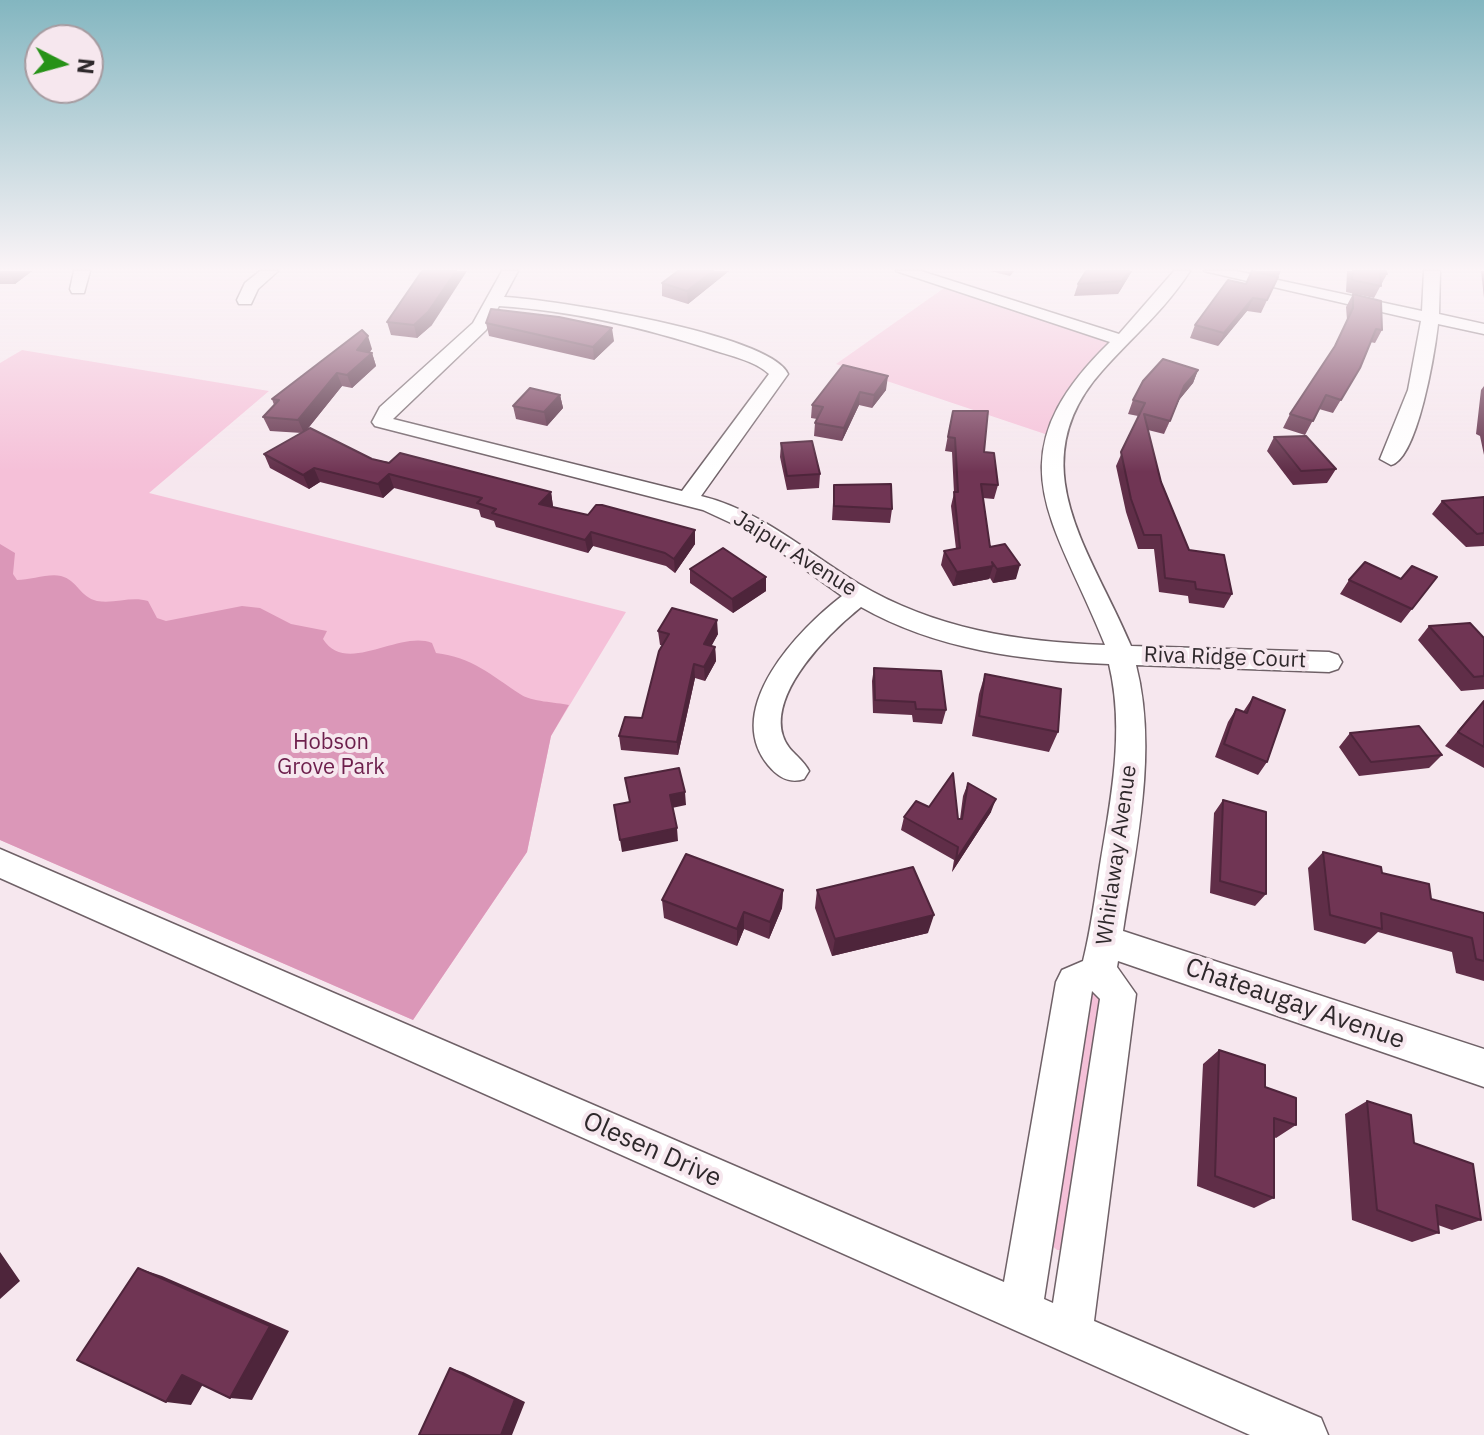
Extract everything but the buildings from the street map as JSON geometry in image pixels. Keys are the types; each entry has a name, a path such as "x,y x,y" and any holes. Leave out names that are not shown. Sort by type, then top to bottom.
{"street":[{"name":"Jaipur Avenue","path":"467,338 382,416 382,422 729,512 765,530 860,595 918,624 987,644 1086,654 1121,654"},
{"path":"687,499 779,374 777,369 745,355 692,338"},
{"path":"1115,338 1124,341"},
{"name":"Whirlaway Avenue","path":"1070,1334 1118,994 1102,957 1132,751 1121,654 1113,629 1057,513 1051,471 1055,435 1066,405 1085,380 1127,338"},
{"path":"1391,459 1418,396 1428,338"},
{"path":"794,771 775,753 769,731 770,709 779,683 818,628 860,595"},
{"name":"Riva Ridge Court","path":"1121,654 1329,662"},
{"name":"Olesen Drive","path":"0,863 1304,1435"},
{"name":"Whirlaway Avenue","path":"1020,1313 1074,982 1102,957"},
{"name":"Chateaugay Avenue","path":"1102,957 1484,1068"}],"green space":[{"path":"873,338 1110,338 1119,341 1051,436 836,364"},
{"name":"Hobson Grove Park","path":"22,350 269,391 149,493 626,612 551,736 527,852 413,1020 0,840 0,363"},
{"name":"Hobson Grove Park","path":"0,544 15,553 13,574 17,580 61,576 97,601 148,601 157,618 166,621 242,606 260,608 291,624 327,631 323,639 333,649 345,653 359,653 404,642 432,643 436,653 471,663 525,697 569,705 551,736 527,852 413,1020 0,840"},
{"path":"1087,989 1103,991 1062,1250 1057,1250 1049,1243"}]}
